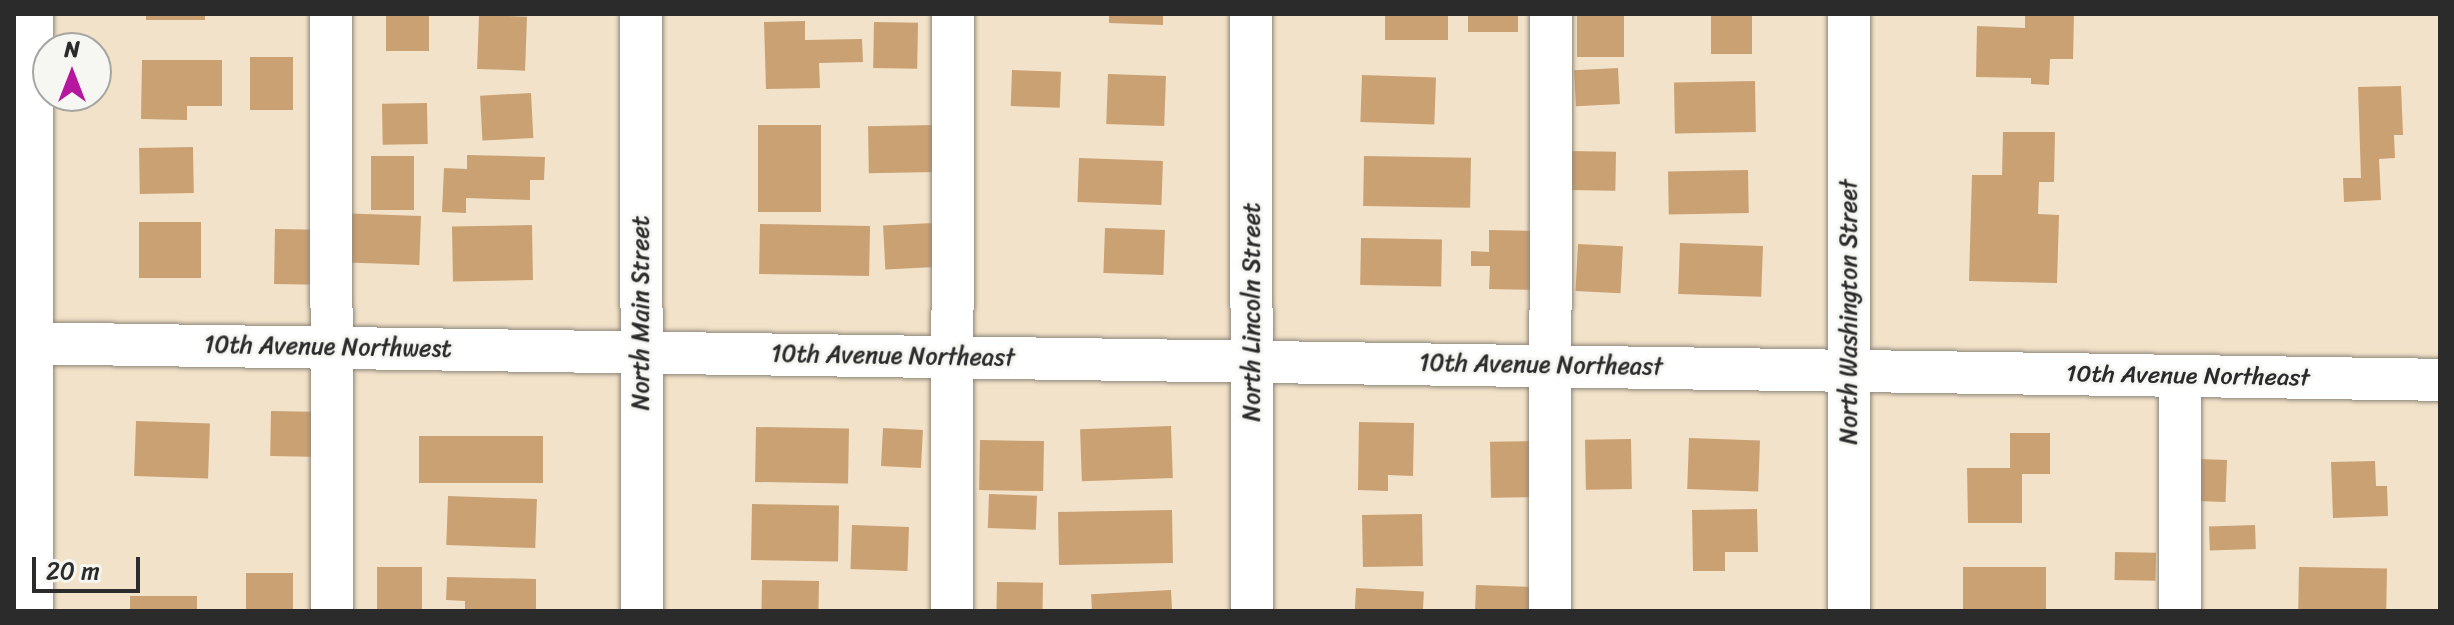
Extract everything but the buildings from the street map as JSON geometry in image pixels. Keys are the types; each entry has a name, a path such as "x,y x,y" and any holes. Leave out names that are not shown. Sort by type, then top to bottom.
{"street":[{"path":"32,14 23,343 32,611"},
{"path":"331,14 332,611"},
{"name":"North Main Street","path":"641,14 642,611"},
{"path":"952,611 953,14"},
{"name":"North Lincoln Street","path":"1251,14 1252,611"},
{"path":"1550,611 1551,14"},
{"name":"North Washington Street","path":"1849,14 1849,611"},
{"name":"10th Avenue Northwest","path":"23,343 641,353"},
{"name":"10th Avenue Northeast","path":"641,353 2440,380"},
{"path":"2180,376 2180,611"}]}
